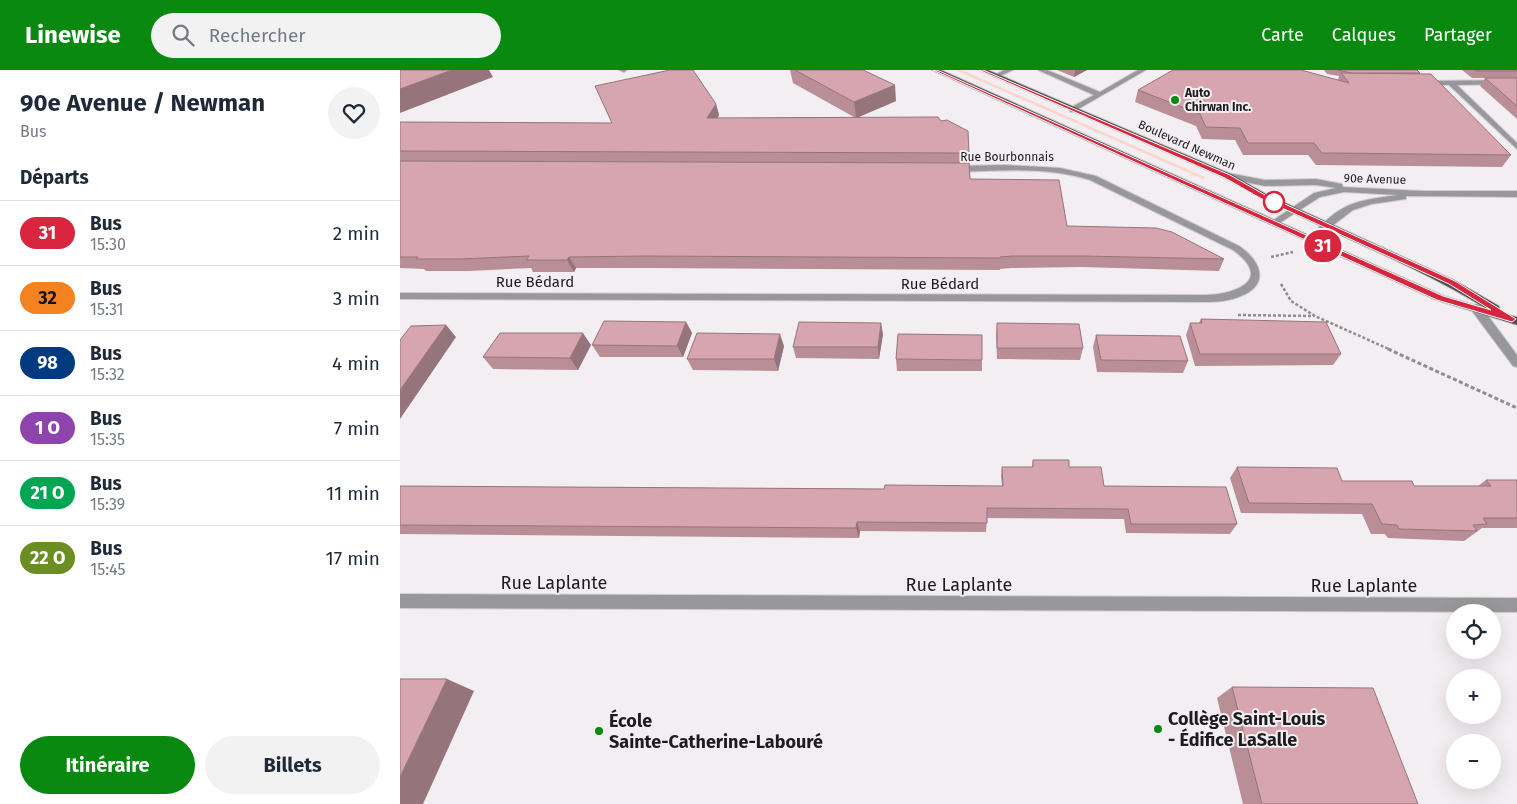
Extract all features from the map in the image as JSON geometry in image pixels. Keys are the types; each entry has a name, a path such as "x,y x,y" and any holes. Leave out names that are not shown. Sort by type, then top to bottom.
{"main road":[{"name":"Boulevard Newman","path":"935,70 1440,298 1515,322"},
{"name":"Boulevard Newman","path":"982,70 1228,176 1252,191 1452,282 1515,322"}],"street":[{"path":"996,76 1010,70"},
{"path":"1041,70 1099,94"},
{"path":"1072,110 1143,70"},
{"path":"1414,83 1517,82"},
{"path":"1451,83 1517,147"},
{"name":"Rue Bourbonnais","path":"940,169 1055,170 1073,172"},
{"name":"Rue Bédard","path":"401,297 1207,299 1231,296 1247,289 1252,284 1255,272 1253,266 1247,256 1236,248 1093,178 1073,172"},
{"path":"1228,176 1264,183 1316,182 1352,188"},
{"name":"90e Avenue","path":"1276,223 1317,195 1352,188 1424,194 1517,194"},
{"name":"90e Avenue","path":"1310,240 1343,212 1359,205 1424,194"},
{"path":"1476,308 1517,363"},
{"name":"Rue Laplante","path":"400,601 1517,605"}],"path":[{"path":"1271,257 1295,251"},
{"path":"1281,284 1291,300 1315,316 1517,408"},
{"path":"1230,315 1315,316"}],"shaded area":[{"path":"955,70 962,70 1205,177 1203,179"}],"building":[{"path":"400,70 452,70 400,89"},
{"path":"670,70 693,70 716,104 707,118 938,117 941,121 947,120 968,131 969,153 400,151 400,122 612,123 595,86"},
{"path":"795,70 863,70 895,85 854,102"},
{"path":"1173,70 1301,70 1349,83 1341,73 1431,74 1511,155 1322,153 1314,143 1248,143 1240,128 1206,127 1200,114 1138,90"},
{"path":"1337,70 1417,70 1420,73 1352,73"},
{"path":"1517,70 1517,71 1476,71"},
{"path":"1485,78 1517,78 1517,106"},
{"path":"400,161 969,163 970,179 1059,180 1067,226 1156,228 1172,232 1224,259 1084,256 1012,256 1000,258 645,256 569,257 567,260 526,260 529,256 416,259 418,257 400,257"},
{"path":"1201,319 1326,322 1341,354 1200,354 1190,323 1202,323"},
{"path":"604,321 686,322 677,346 592,345"},
{"path":"799,322 881,323 878,347 793,347"},
{"path":"997,323 1079,324 1083,348 997,348"},
{"path":"446,325 400,390 400,340 411,326"},
{"path":"500,333 583,333 570,358 483,357"},
{"path":"697,333 780,334 774,359 687,359"},
{"path":"898,334 982,335 982,360 896,359"},
{"path":"1096,335 1180,336 1188,361 1101,360"},
{"path":"1033,460 1069,460 1069,467 1101,467 1104,486 1226,487 1237,524 1131,524 1128,509 987,508 987,523 857,522 856,528 400,525 400,486 884,489 885,485 1003,486 1002,467 1033,467"},
{"path":"1237,467 1337,468 1342,481 1412,481 1414,486 1491,486 1486,480 1517,480 1517,518 1483,518 1487,524 1473,525 1477,531 1399,529 1397,525 1382,524 1372,504 1249,503"},
{"path":"400,679 447,679 400,777"},
{"path":"1232,687 1373,688 1418,804 1262,804"}],"bus line":[{"name":"31","path":"935,70 1440,298 1512,319 1452,282 1366,245 1252,191 1228,176 982,70"}],"place":[{"name":"Auto Chirwan Inc.","path":"1175,100"},
{"name":"Collège Saint-Louis - Édifice LaSalle","path":"1158,729"},
{"name":"École Sainte-Catherine-Labouré","path":"599,731"}]}
